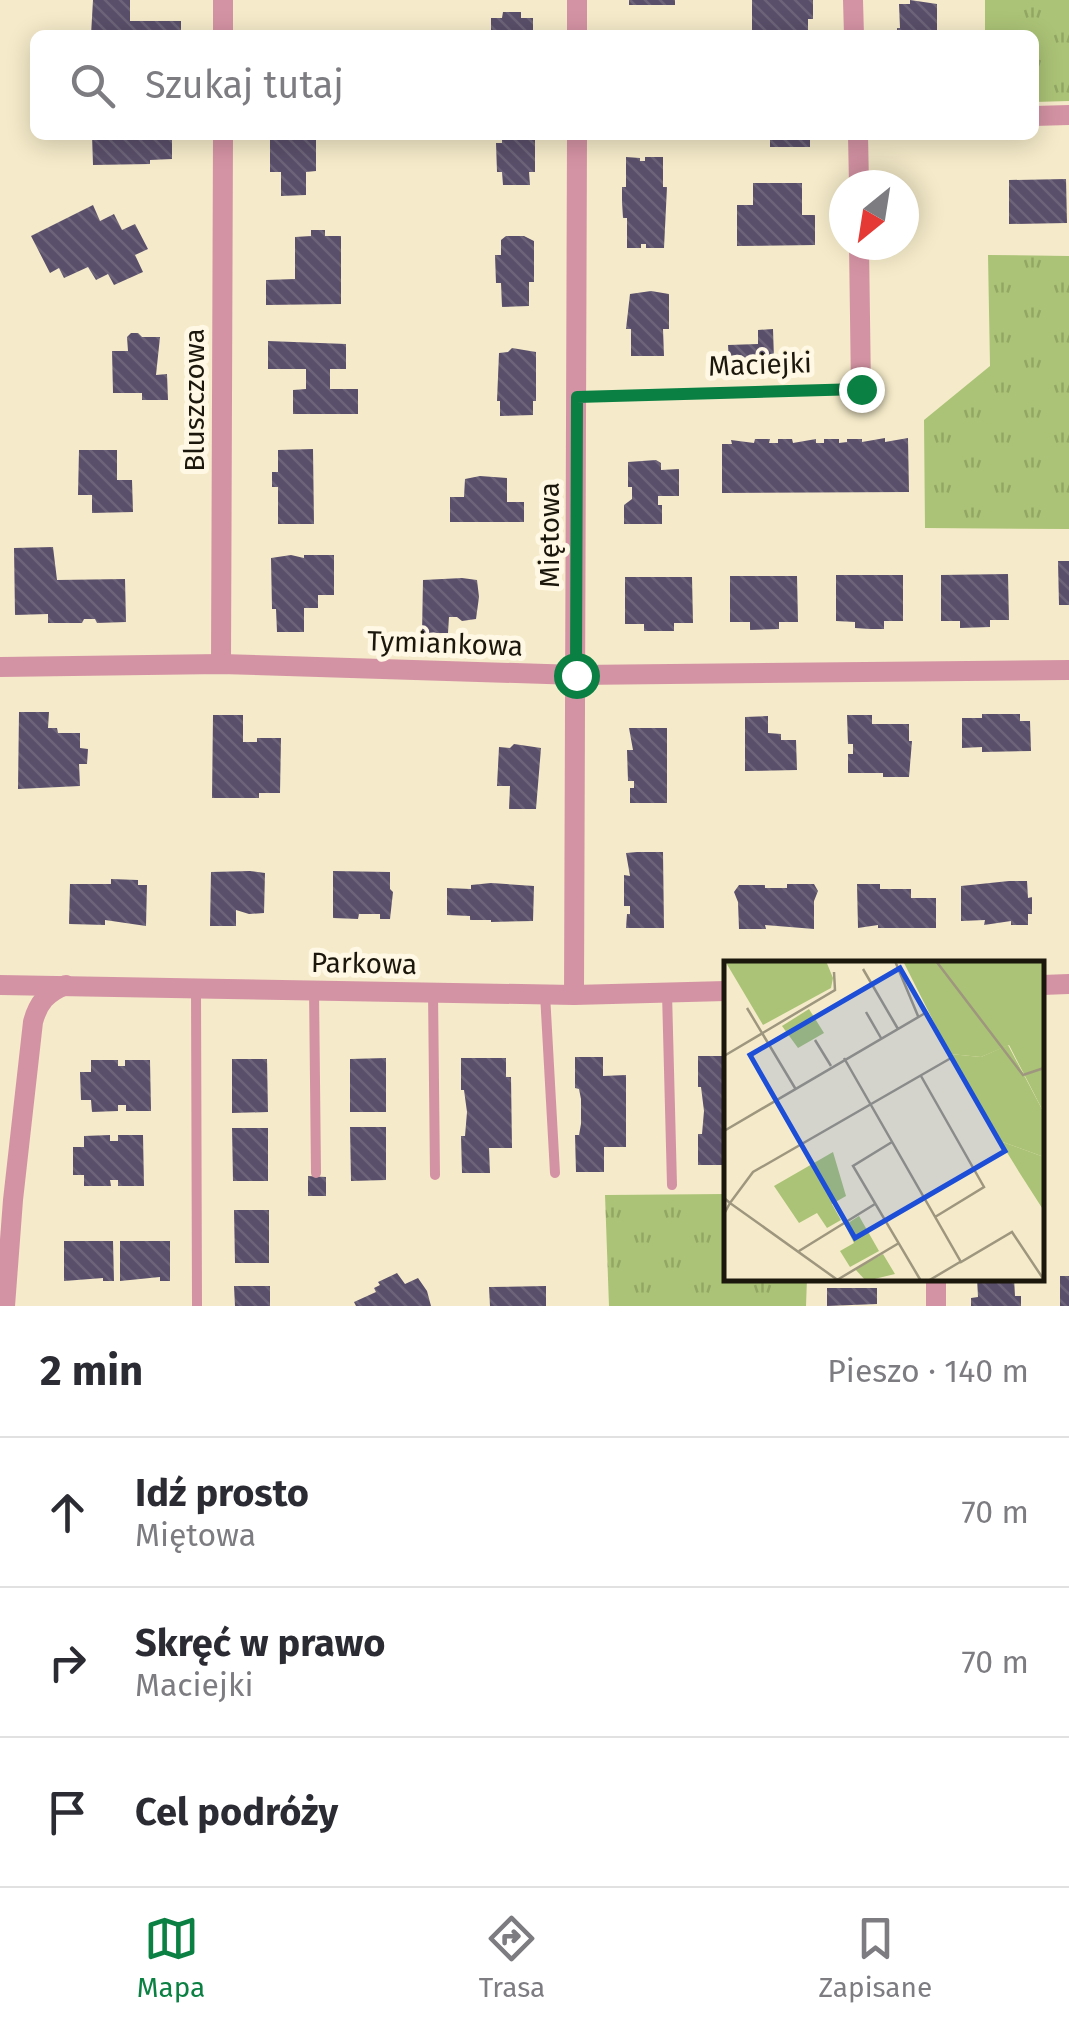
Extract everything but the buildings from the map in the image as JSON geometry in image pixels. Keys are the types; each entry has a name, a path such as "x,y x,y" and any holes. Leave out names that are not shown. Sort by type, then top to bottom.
{"street":[{"path":"223,0 223,30"},
{"path":"577,0 577,30"},
{"path":"852,0 854,30"},
{"path":"1039,116 1069,115"},
{"name":"Bluszczowa","path":"221,664 222,140"},
{"name":"Miętowa","path":"574,994 577,140"},
{"path":"858,140 859,170"},
{"name":"Maciejki","path":"859,260 861,389"},
{"name":"Tymiankowa","path":"0,667 221,664 576,675 1069,670"},
{"path":"5,1306 33,1022 38,1005 53,990 68,984"},
{"path":"1044,985 1069,984"},
{"name":"Parkowa","path":"0,985 545,994 724,991"}],"lane":[{"name":"Maciejki","path":"577,397 861,389"},
{"path":"196,987 197,1306"},
{"path":"314,989 316,1173"},
{"path":"433,992 435,1175"},
{"path":"667,993 672,1185"},
{"path":"545,994 555,1173"}],"green space":[{"path":"985,0 1069,0 1069,101 1039,102 1039,30 985,30"},
{"path":"988,255 1069,256 1069,529 925,528 924,420 990,366"},
{"path":"724,1194 724,1281 807,1281 806,1306 609,1306 605,1195"}],"route":[{"path":"576,675 577,397 861,389"}]}
